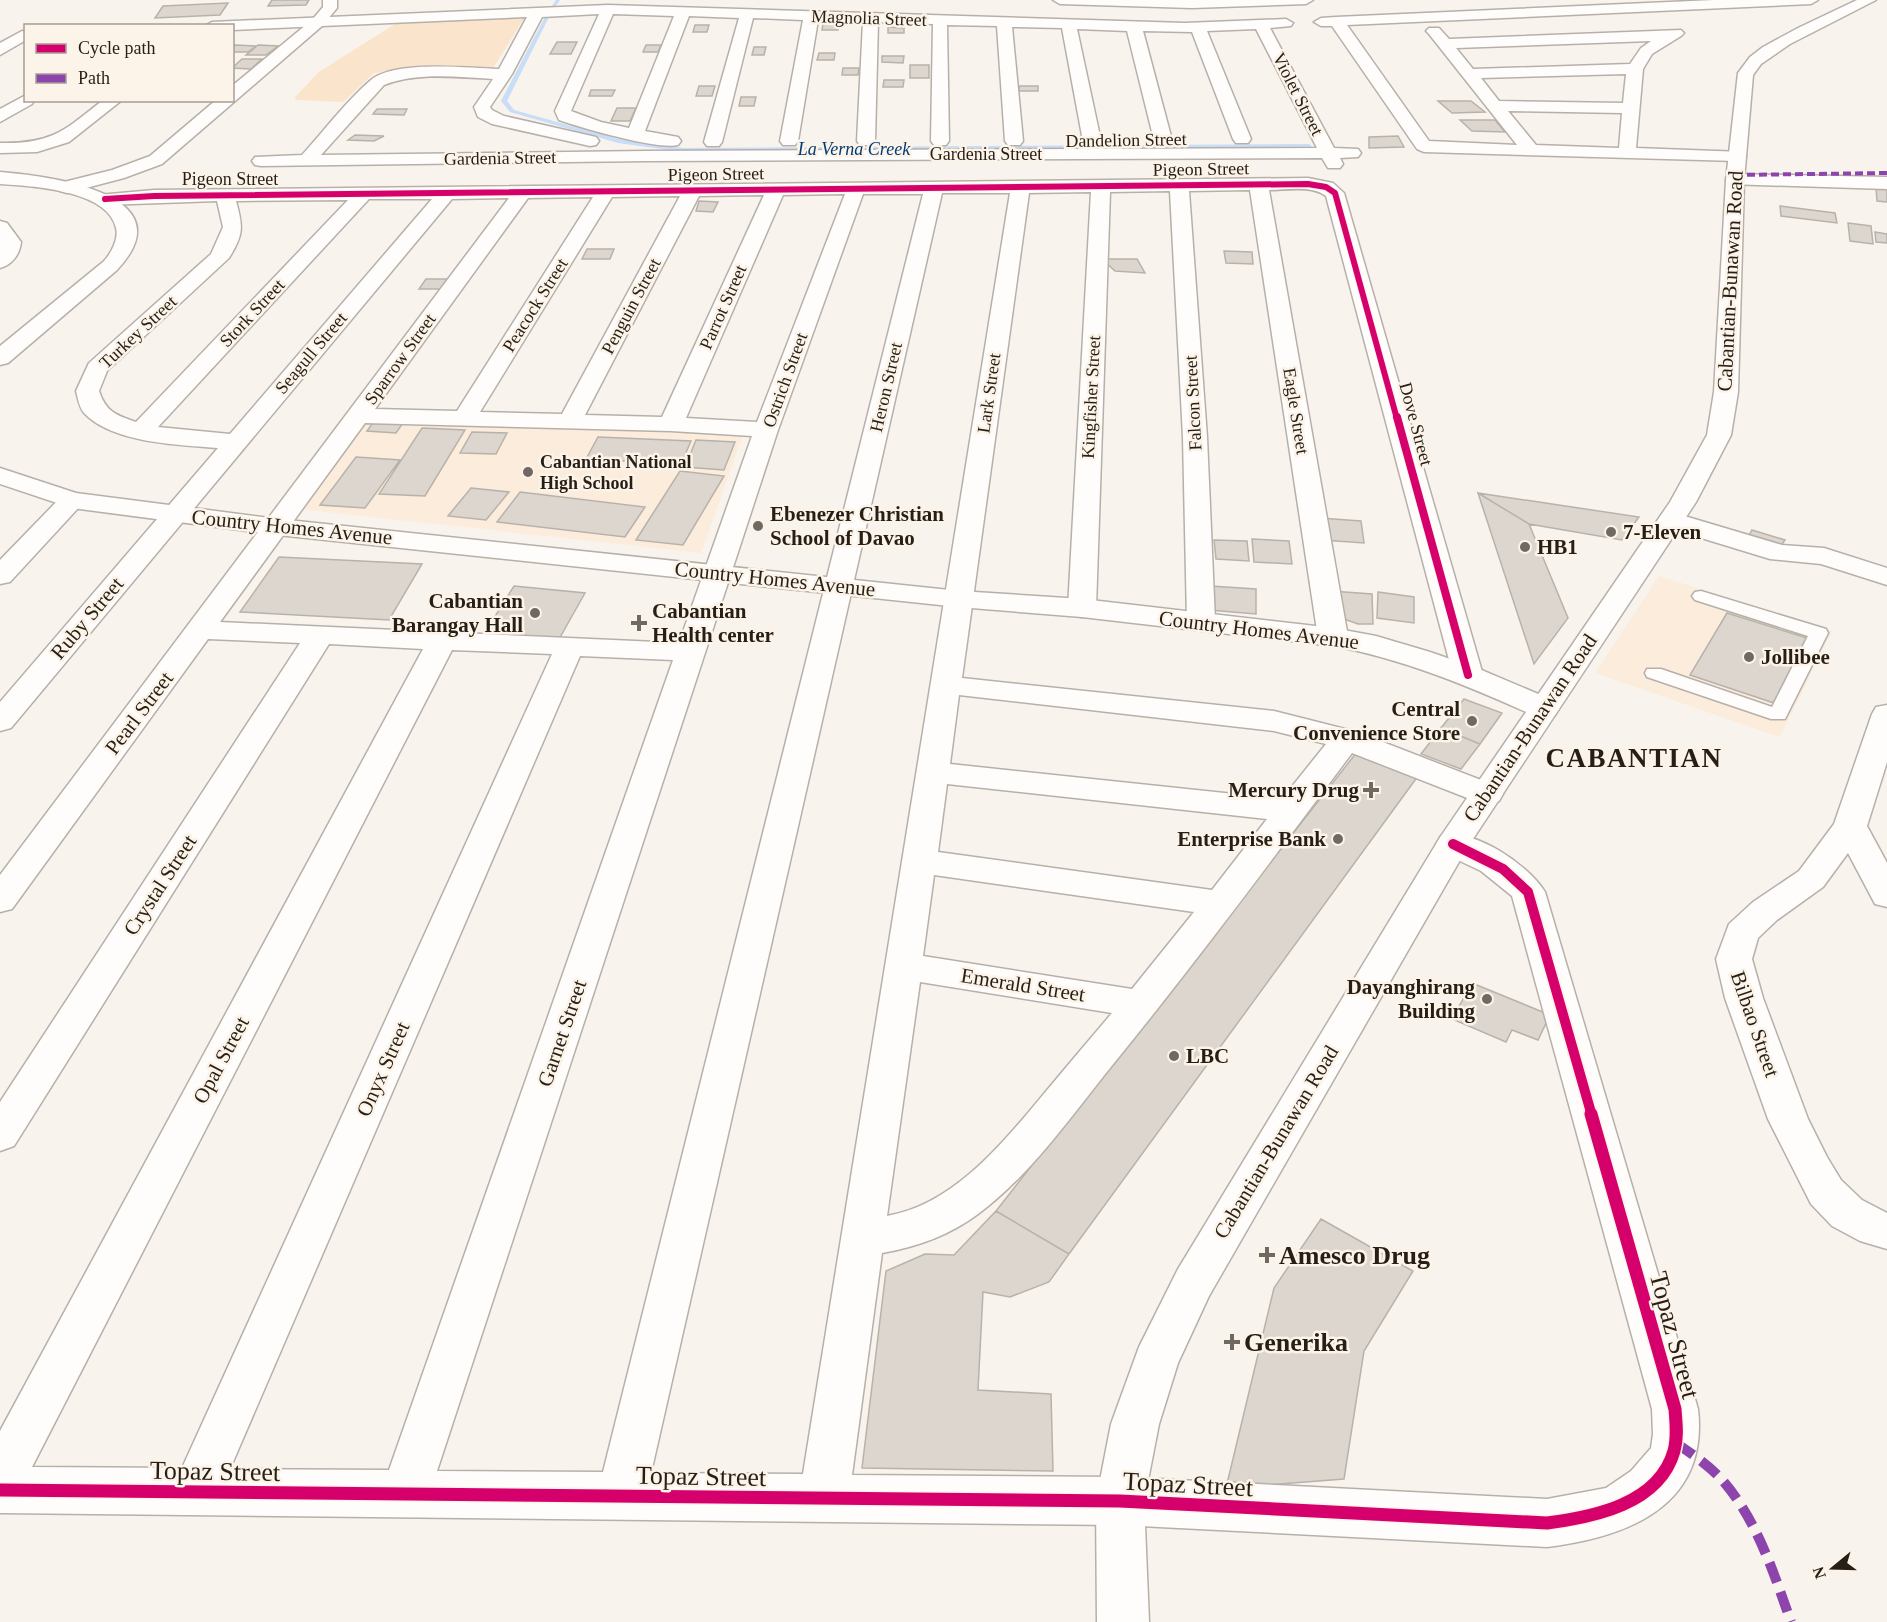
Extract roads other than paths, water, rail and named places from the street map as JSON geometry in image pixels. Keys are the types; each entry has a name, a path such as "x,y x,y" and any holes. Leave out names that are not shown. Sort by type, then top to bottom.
{"street":[{"path":"234,94 319,21 330,8 330,0"},
{"path":"1060,0 1213,2 1306,0"},
{"path":"1811,0 1328,21 1423,145 1441,149 1627,152 1736,168 1887,183"},
{"name":"Cabantian-Bunawan Road","path":"1123,1622 1120,1501 1135,1424 1155,1362 1193,1283 1452,844 1677,511 1719,435 1726,392 1736,168 1743,84 1747,71 1773,48 1869,0"},
{"path":"1627,152 1635,69 1646,51 1731,3"},
{"name":"Magnolia Street","path":"234,25 608,9 1134,27 1198,28 1286,23"},
{"name":"Dandelion Street","path":"608,9 563,111 565,116 573,120 634,135 668,141 713,142 1242,139 1328,152"},
{"path":"634,135 683,12"},
{"path":"537,13 504,74 482,107 484,113 498,120 647,156"},
{"path":"713,142 747,14"},
{"path":"789,141 811,16"},
{"path":"866,141 871,18"},
{"path":"1423,18 1530,150"},
{"path":"940,21 940,141"},
{"path":"1004,23 1014,141"},
{"path":"1069,25 1092,141"},
{"name":"Violet Street","path":"1261,25 1328,152"},
{"path":"1134,27 1163,140"},
{"path":"1198,28 1242,139"},
{"path":"0,37 24,36"},
{"path":"0,50 24,36"},
{"path":"1445,44 1670,36"},
{"path":"1470,74 1635,69"},
{"path":"307,160 378,82 388,77 415,74 504,74"},
{"path":"0,117 24,101"},
{"path":"0,148 25,150 49,146 63,140 111,102"},
{"path":"67,187 118,174 156,160 225,102"},
{"path":"1496,106 1630,108"},
{"name":"Gardenia Street","path":"261,161 647,156 1352,153"},
{"path":"0,178 67,187 105,199 127,220 129,230 118,257 0,358"},
{"name":"Pigeon Street","path":"105,199 154,196 692,190 1308,184 1326,187"},
{"name":"Eagle Street","path":"1259,185 1333,637"},
{"name":"Falcon Street","path":"1179,186 1195,437 1201,621"},
{"name":"Lark Street","path":"824,1498 1020,187"},
{"name":"Kingfisher Street","path":"1082,608 1101,187"},
{"name":"Dove Street","path":"1326,187 1335,193 1468,675"},
{"name":"Heron Street","path":"621,1496 934,188"},
{"name":"Ostrich Street","path":"719,573 766,430 855,189"},
{"name":"Penguin Street","path":"570,421 692,190"},
{"name":"Parrot Street","path":"671,424 776,190"},
{"name":"Peacock Street","path":"464,419 606,191"},
{"name":"Sparrow Street","path":"278,527 523,192"},
{"name":"Seagull Street","path":"174,514 447,193"},
{"name":"Stork Street","path":"140,432 364,194"},
{"name":"Turkey Street","path":"226,196 226,206 232,216 231,240 219,258 97,368 89,380 87,392 89,405 99,416 120,426 140,432 236,442"},
{"path":"0,227 11,242 10,250 0,262"},
{"path":"359,416 671,424 766,430"},
{"name":"Country Homes Avenue","path":"1,476 72,500 278,527 959,599 1082,608 1333,637 1376,645 1468,675 1544,708"},
{"path":"0,576 72,500"},
{"path":"1677,511 1780,553 1824,556 1887,576"},
{"name":"Ruby Street","path":"0,721 174,514"},
{"name":"Pearl Street","path":"0,900 278,527"},
{"name":"Garnet Street","path":"405,1494 719,573"},
{"path":"201,630 692,652"},
{"name":"Crystal Street","path":"0,1135 320,635"},
{"name":"Opal Street","path":"0,1479 442,640"},
{"name":"Onyx Street","path":"196,1492 570,646"},
{"path":"946,686 1234,716 1285,724 1346,739 1487,794"},
{"name":"Bilbao Street","path":"1887,714 1850,826 1811,879 1765,911 1742,933 1734,959 1744,998 1788,1119 1812,1168 1826,1192 1846,1214 1875,1228 1887,1231"},
{"path":"863,1238 905,1232 940,1216 990,1179 1017,1153 1142,1004 1346,739"},
{"path":"933,772 1290,811"},
{"path":"1850,826 1887,895"},
{"name":"Topaz Street","path":"0,1490 1120,1501 1547,1523 1584,1519 1611,1512 1629,1503 1650,1487 1669,1466 1676,1443 1675,1409 1528,892 1507,870 1452,844"},
{"path":"919,861 1220,903"},
{"name":"Emerald Street","path":"904,966 1142,1004"}],"lane":[{"path":"1654,672 1778,715 1819,633 1701,596"}],"waterway":[{"name":"La Verna Creek","path":"552,8 558,0"},
{"name":"La Verna Creek","path":"548,15 504,101 512,111 618,141 683,150 1309,146"}],"place":[{"name":"Cabantian National High School","path":"528,472"},
{"name":"Ebenezer Christian School of Davao","path":"758,526"},
{"name":"7-Eleven","path":"1611,532"},
{"name":"HB1","path":"1525,547"},
{"name":"Cabantian Barangay Hall","path":"535,613"},
{"name":"Cabantian Health center","path":"639,623"},
{"name":"Jollibee","path":"1749,657"},
{"name":"Central Convenience Store","path":"1472,721"},
{"name":"Mercury Drug","path":"1371,790"},
{"name":"Enterprise Bank","path":"1338,839"},
{"name":"Dayanghirang Building","path":"1487,999"},
{"name":"LBC","path":"1174,1056"},
{"name":"Amesco Drug","path":"1267,1255"},
{"name":"Generika","path":"1232,1342"}],"district":[{"name":"CABANTIAN","path":"1634,758"}]}
